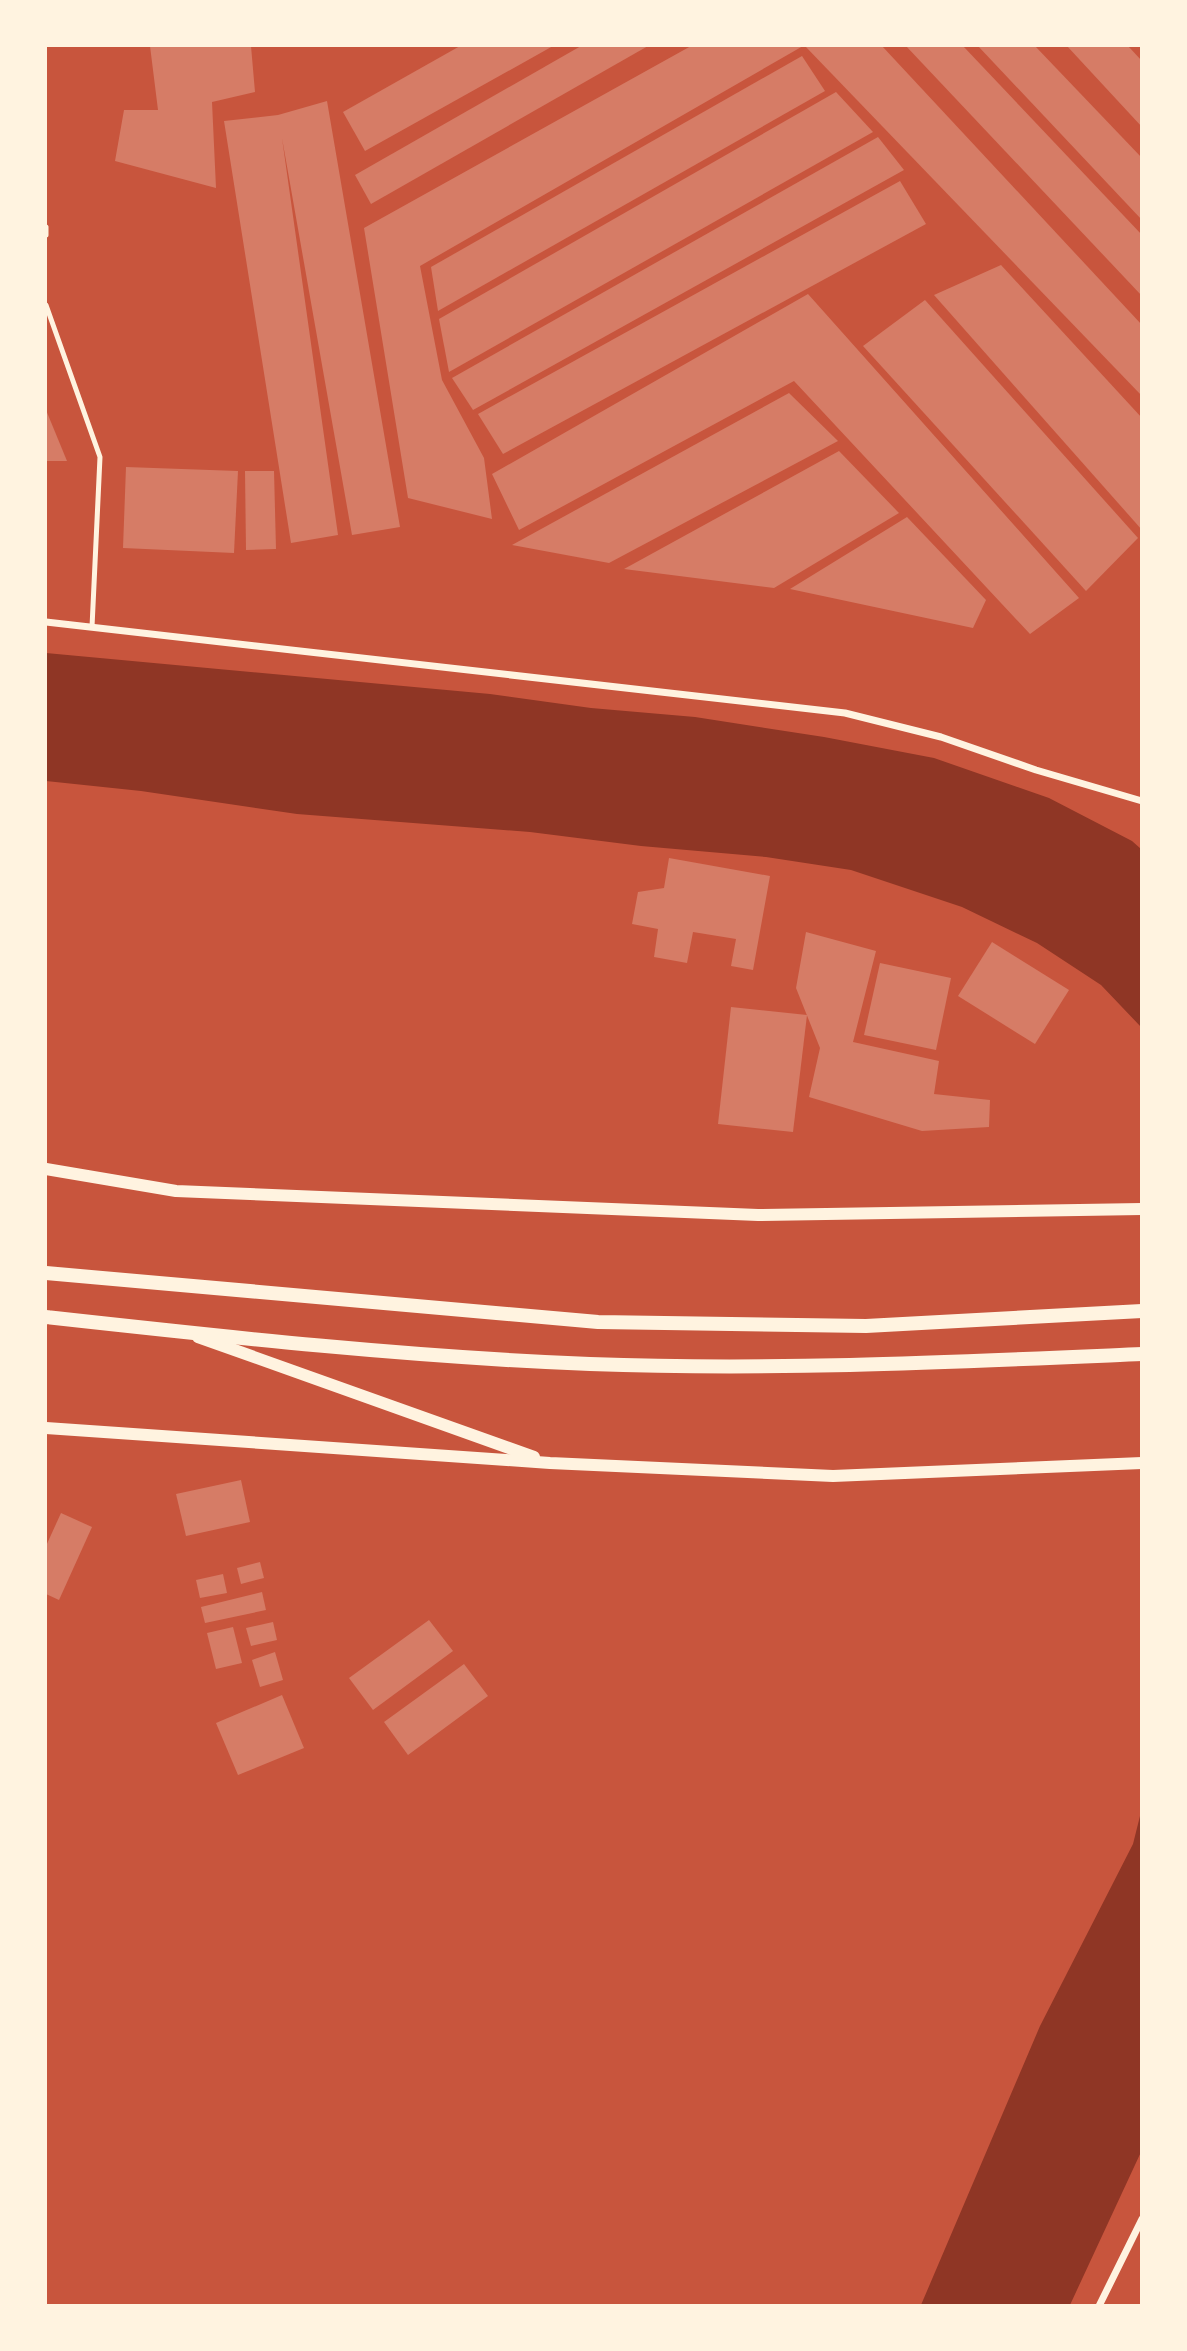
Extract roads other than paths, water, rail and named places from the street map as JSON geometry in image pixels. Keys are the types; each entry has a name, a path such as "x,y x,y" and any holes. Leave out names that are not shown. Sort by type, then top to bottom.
{"main road":[{"path":"46,1273 598,1322 866,1326 1142,1311"},
{"path":"46,1317 394,1354 592,1364 854,1366 1142,1354"}],"street":[{"path":"46,622 845,713 941,737 1037,770 1142,801"},
{"path":"46,1170 176,1191 758,1215 1142,1209"},
{"path":"188,1333 550,1463"},
{"path":"46,1428 550,1463 833,1476 1135,1463"},
{"path":"1099,2305 1142,2219"}],"lane":[{"path":"46,227 46,235"},
{"path":"46,305 100,457 92,627"}]}
